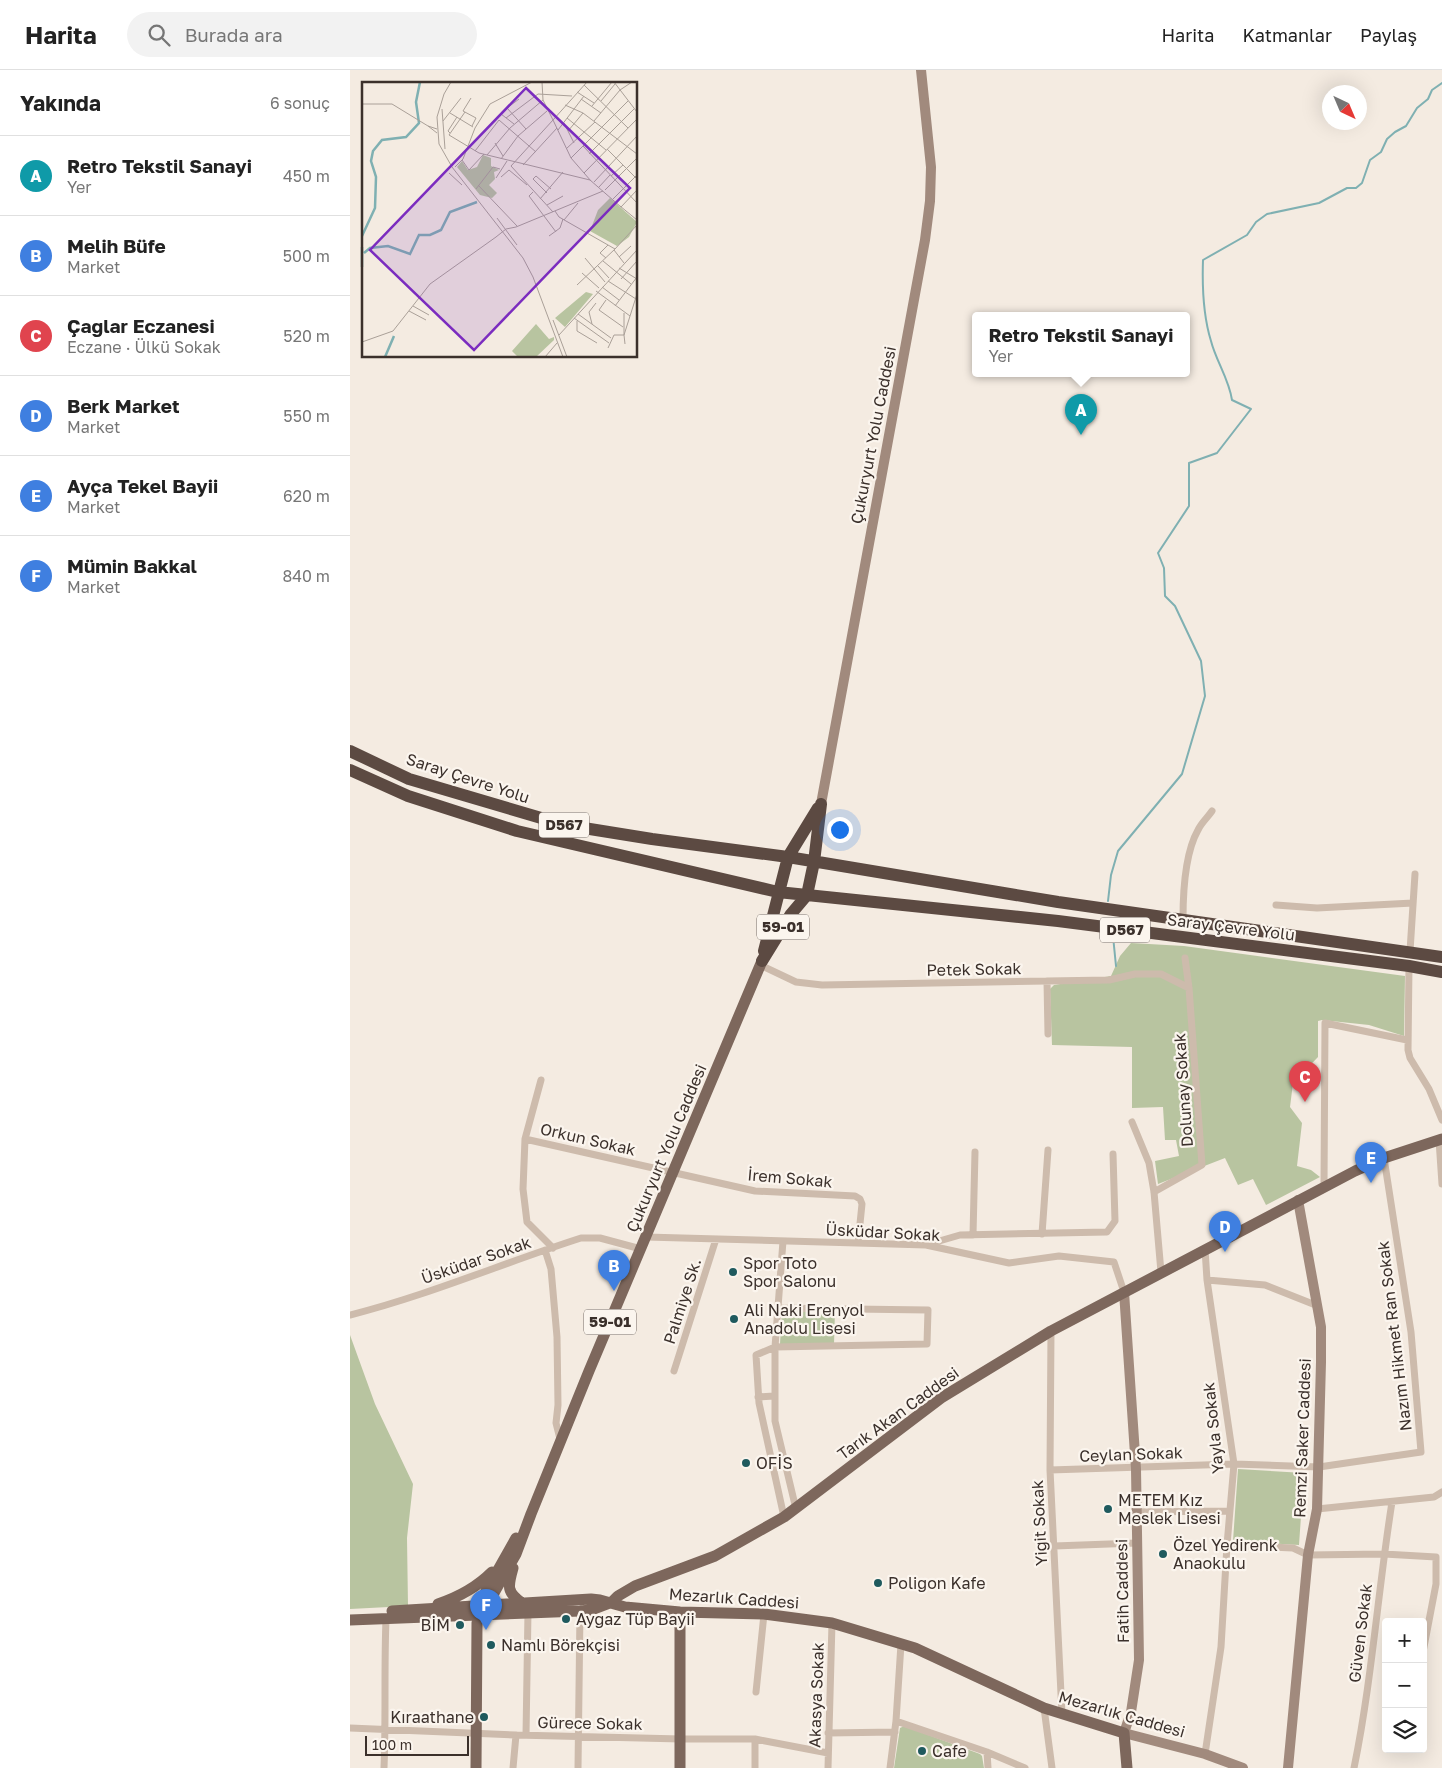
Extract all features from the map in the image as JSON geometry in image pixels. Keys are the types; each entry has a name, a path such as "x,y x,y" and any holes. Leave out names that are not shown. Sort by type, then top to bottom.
{"highway":[{"name":"Saray Çevre Yolu","path":"350,751 409,779 565,825 652,839 788,857"},
{"name":"D567","path":"350,770 408,796 517,831 778,892 807,895"},
{"path":"761,963 788,857 821,804"},
{"path":"807,895 814,862 821,804"},
{"name":"D567","path":"788,857 814,862"},
{"name":"Saray Çevre Yolu","path":"814,862 1058,902 1442,957"},
{"name":"Saray Çevre Yolu","path":"807,895 1058,921 1409,966 1442,972"},
{"name":"59-01","path":"761,963 791,914 807,895"}],"main road":[{"name":"Çukuryurt Yolu Caddesi","path":"525,1608 513,1597 509,1588 516,1554 761,963"},
{"name":"Tarık Akan Caddesi","path":"612,1602 635,1586 715,1556 784,1517 941,1398 1051,1331 1324,1186 1384,1158 1440,1140"},
{"name":"Çukuryurt Yolu Caddesi","path":"479,1613 502,1562 531,1514"},
{"name":"Çukuryurt Yolu Caddesi","path":"479,1613 516,1554"},
{"name":"Çukuryurt Yolu Caddesi","path":"424,1609 451,1600 479,1584 502,1562"},
{"path":"350,1620 479,1613 591,1599 612,1602"},
{"path":"525,1608 580,1611 590,1610 612,1602"},
{"name":"Mezarlık Caddesi","path":"612,1602 625,1607 680,1612 764,1614 832,1623 916,1648 1044,1708 1124,1733"},
{"path":"350,1614 424,1609 479,1613"},
{"path":"680,1612 680,1768"},
{"path":"476,1768 479,1613"},
{"name":"Fatih Caddesi","path":"1124,1733 1127,1768"}],"street":[{"name":"Çukuryurt Yolu Caddesi","path":"821,804 925,240 930,201 931,167 921,70"},
{"path":"1183,919 1183,891 1191,849 1198,830 1212,811"},
{"path":"1410,951 1415,874"},
{"path":"1276,905 1317,908 1413,903"},
{"name":"Dolunay Sokak","path":"1154,1192 1202,1165 1189,988 1185,958"},
{"name":"Petek Sokak","path":"761,963 796,982 822,985 1109,980 1135,974 1161,974 1189,988"},
{"path":"1409,966 1408,1050 1410,1058 1430,1089 1442,1120"},
{"path":"1047,981 1048,1034"},
{"path":"1324,1186 1325,1023 1408,1040"},
{"path":"541,1080 525,1139 523,1189 527,1222 549,1249 557,1337 558,1405 556,1423 561,1442"},
{"path":"1132,1122 1149,1163 1154,1192 1162,1272"},
{"name":"Orkun Sokak","path":"525,1139 674,1172"},
{"path":"1440,1140 1442,1184"},
{"path":"1042,1234 1048,1150"},
{"path":"973,1235 975,1152"},
{"path":"926,1244 960,1235 1106,1232 1115,1221 1113,1154"},
{"name":"Nazım Hikmet Ran Sokak","path":"1384,1158 1411,1332 1422,1452"},
{"name":"İrem Sokak","path":"674,1172 755,1191 855,1196 860,1199 862,1204 858,1243"},
{"name":"Remzi Saker Caddesi","path":"1288,1768 1308,1554 1317,1509 1319,1467 1321,1327 1298,1200"},
{"name":"Üsküdar Sokak","path":"646,1237 926,1244 1009,1263 1059,1256 1114,1262 1124,1292"},
{"name":"Üsküdar Sokak","path":"350,1315 382,1307 454,1283 581,1238 600,1238 641,1249"},
{"name":"Palmiye Sk.","path":"674,1371 716,1239"},
{"path":"783,1241 776,1308 774,1421 796,1509"},
{"name":"Yayla Sokak","path":"1205,1249 1207,1280 1234,1464 1221,1647 1205,1754"},
{"path":"1207,1280 1265,1285 1318,1306"},
{"name":"Fatih Caddesi","path":"1124,1292 1136,1468 1139,1660 1131,1712 1124,1733"},
{"path":"776,1308 928,1310 927,1344 775,1347 756,1355 758,1397 784,1517"},
{"name":"Yiğit Sokak","path":"1051,1331 1050,1470 1062,1714"},
{"path":"758,1397 774,1396"},
{"name":"Ceylan Sokak","path":"1050,1470 1234,1464 1319,1467 1422,1452"},
{"path":"1317,1509 1434,1497 1442,1492"},
{"name":"Güven Sokak","path":"1354,1768 1365,1715 1392,1502"},
{"path":"1137,1512 1230,1511"},
{"path":"1054,1546 1137,1543"},
{"path":"1227,1545 1293,1548 1308,1554 1384,1554 1436,1557 1436,1584 1427,1631"},
{"path":"525,1608 526,1735"},
{"path":"578,1768 580,1611"},
{"path":"756,1692 764,1614"},
{"path":"384,1768 386,1619"},
{"name":"Akasya Sokak","path":"828,1768 832,1623"},
{"path":"890,1768 896,1721 901,1644"},
{"path":"1044,1708 1052,1768"},
{"path":"896,1721 987,1752 1025,1768"},
{"name":"Gürece Sokak","path":"350,1728 516,1735 681,1739 755,1738 828,1753"},
{"path":"828,1734 894,1732"},
{"name":"Mezarlık Caddesi","path":"1124,1733 1205,1754 1243,1768"},
{"path":"513,1768 516,1735"},
{"path":"755,1738 755,1768"},
{"path":"987,1752 988,1768"}],"green space":[{"path":"1131,943 1184,946 1405,976 1404,1036 1369,1025 1318,1021 1318,1057 1293,1083 1290,1107 1302,1123 1297,1166 1311,1170 1320,1177 1266,1205 1253,1179 1238,1185 1225,1158 1158,1184 1155,1161 1179,1156 1176,1140 1165,1140 1163,1107 1132,1108 1132,1047 1052,1045 1050,989 1054,985 1111,976 1120,956"},
{"path":"782,1310 835,1310 834,1344 780,1344"},
{"path":"350,1335 375,1404 413,1484 407,1538 408,1606 350,1609"},
{"path":"1238,1469 1304,1473 1299,1545 1233,1541"},
{"path":"904,1726 980,1754 984,1768 894,1768 900,1728"}],"waterway":[{"path":"1108,901 1111,875 1118,851 1182,774 1205,696 1201,661 1175,606 1165,596 1164,568 1158,553 1189,506 1189,463 1217,453 1251,409 1232,400 1213,348 1205,311 1203,260 1247,235 1256,222 1267,214 1319,203 1347,188 1356,188 1362,183 1370,160 1381,152 1387,139 1406,126 1417,108 1428,99 1432,90 1442,83"},
{"path":"1113,936 1116,966"}],"place":[{"name":"Retro Tekstil Sanayi","path":"1081,435"},
{"name":"Çağlar Eczanesi","path":"1305,1102"},
{"name":"Ayça Tekel Bayii","path":"1371,1183"},
{"name":"Berk Market","path":"1225,1252"},
{"name":"Spor Toto Spor Salonu","path":"733,1272"},
{"name":"Melih Büfe","path":"614,1291"},
{"name":"Ali Naki Erenyol Anadolu Lisesi","path":"734,1319"},
{"name":"OFİS","path":"746,1463"},
{"name":"METEM Kız Meslek Lisesi","path":"1108,1509"},
{"name":"Özel Yedirenk Anaokulu","path":"1163,1554"},
{"name":"Poligon Kafe","path":"878,1583"},
{"name":"Aygaz Tüp Bayii","path":"566,1619"},
{"name":"BİM","path":"460,1625"},
{"name":"Mümin Bakkal","path":"486,1630"},
{"name":"Namlı Börekçisi","path":"491,1645"},
{"name":"Kıraathane","path":"484,1717"},
{"name":"Cafe","path":"922,1751"}]}
